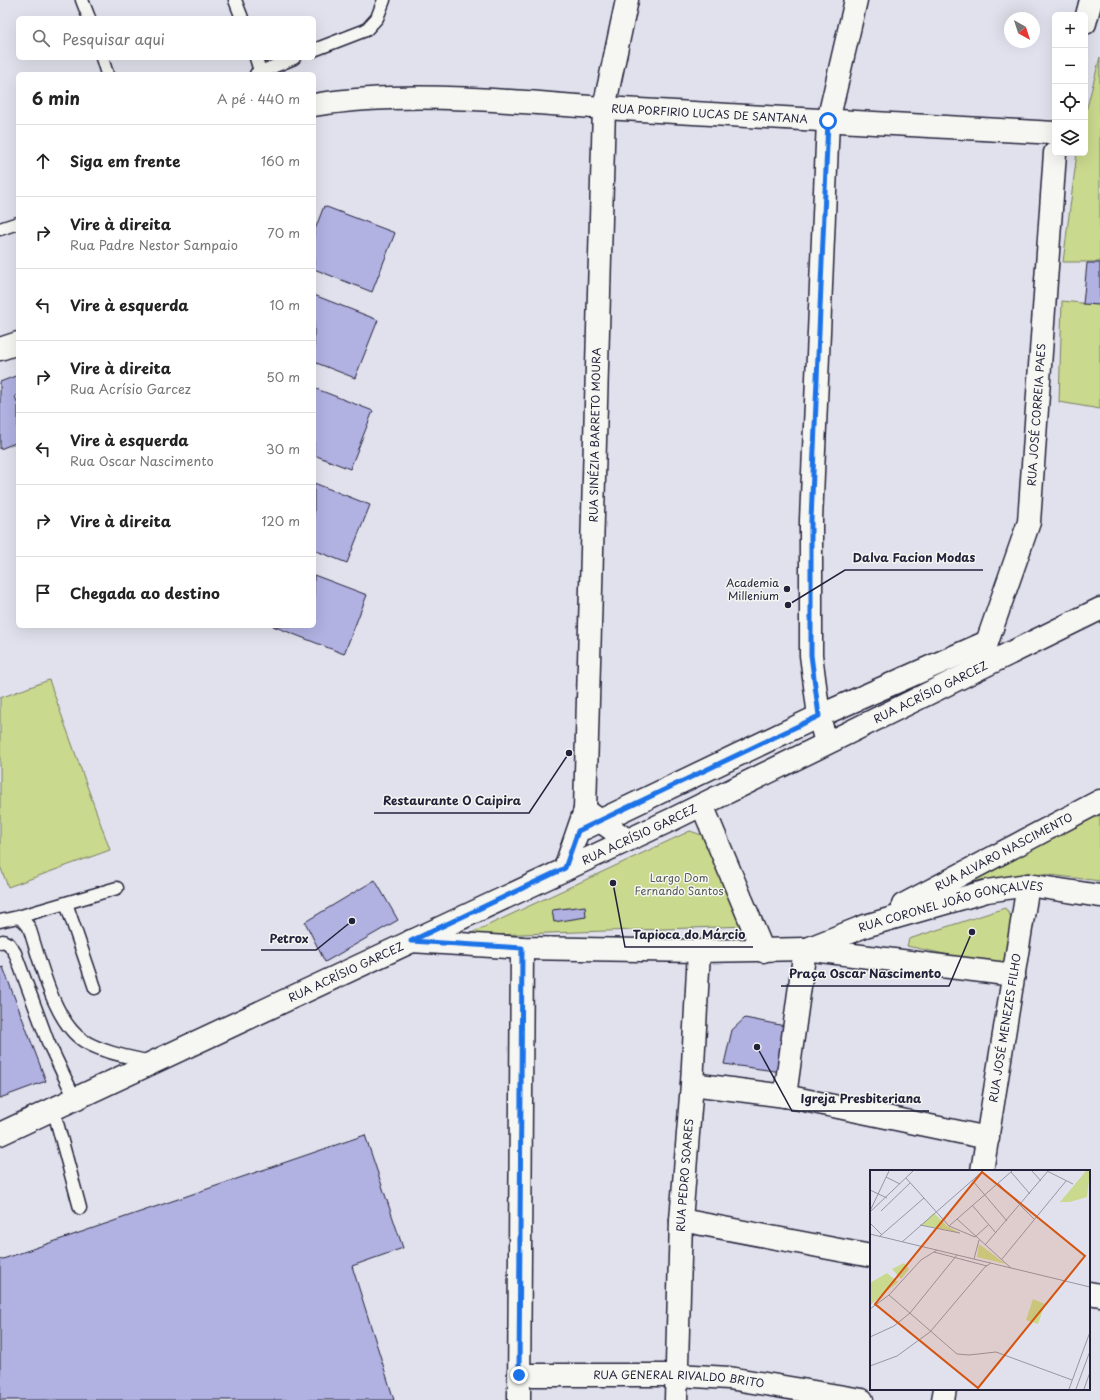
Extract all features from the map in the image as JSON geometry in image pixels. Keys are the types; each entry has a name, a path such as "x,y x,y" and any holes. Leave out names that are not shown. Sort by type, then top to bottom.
{"street":[{"name":"RUA SINÉZIA BARRETO MOURA","path":"565,868 578,831 592,816 604,108 627,0"},
{"path":"826,743 819,716 811,655 811,520 828,121 856,0"},
{"path":"1088,13 1092,0"},
{"name":"RUA PORFIRIO LUCAS DE SANTANA","path":"316,105 346,99 469,98 604,108 1052,133"},
{"name":"RUA JOSÉ CORREIA PAES","path":"978,668 1030,516 1055,156"},
{"path":"0,349 16,344"},
{"name":"RUA ACRÍSIO GARCEZ","path":"0,1134 702,805 1100,609"},
{"path":"592,816 987,642"},
{"name":"RUA ALVARO NASCIMENTO","path":"865,926 1100,801"},
{"path":"702,805 763,951"},
{"path":"592,816 627,840"},
{"name":"RUA CORONEL JOÃO GONÇALVES","path":"805,949 865,926 987,891 1028,885 1100,896"},
{"name":"RUA JOSÉ MENEZES FILHO","path":"982,1170 1028,885"},
{"path":"411,941 522,948 699,951 763,951 805,949 1014,975"},
{"path":"519,1400 522,948"},
{"path":"785,1096 805,949"},
{"name":"RUA PEDRO SOARES","path":"676,1400 681,1220 692,1084 699,951"},
{"path":"692,1084 785,1096 988,1138"},
{"path":"681,1220 870,1256"},
{"path":"1090,1293 1100,1294"},
{"name":"RUA GENERAL RIVALDO BRITO","path":"519,1375 677,1375 729,1378 862,1400"},
{"path":"943,1400 945,1390"}],"lane":[{"path":"82,0 87,16"},
{"path":"235,0 241,16"},
{"path":"316,49 366,30 377,18 384,0"},
{"path":"103,60 107,72"},
{"path":"256,60 258,72 289,60"},
{"path":"0,229 16,224"},
{"path":"0,921 117,888"},
{"path":"66,903 95,988"},
{"path":"18,917 24,921 29,928 56,1007 70,1029 84,1041 105,1051 154,1062"},
{"path":"0,942 3,941 9,944 15,953 48,1042 76,1099"},
{"path":"53,1108 80,1208"}],"green space":[{"path":"1100,57 1100,262 1063,262 1077,156 1088,156 1088,103"},
{"path":"1062,301 1100,305 1100,409 1059,402"},
{"path":"49,680 110,850 8,887 0,866 0,698"},
{"path":"1100,807 1100,881 1042,874 923,896"},
{"name":"Largo Dom Fernando Santos","path":"690,831 705,836 747,926 465,936"},
{"path":"1005,908 1017,925 1006,967 907,946 909,939"}],"building":[{"path":"324,206 395,233 372,292 316,270 316,227"},
{"path":"1087,263 1100,263 1100,305 1083,304"},
{"path":"316,296 378,320 355,378 316,363"},
{"path":"16,376 16,443 0,449 0,382"},
{"path":"316,389 373,411 350,469 316,456"},
{"path":"316,484 370,505 347,563 316,551"},
{"path":"316,576 367,595 344,654 278,628 316,628"},
{"path":"375,880 398,920 325,962 305,922"},
{"path":"585,906 586,917 554,922 552,910"},
{"path":"3,967 46,1081 0,1098 0,968"},
{"path":"745,1018 790,1027 782,1072 724,1064 732,1030"},
{"path":"365,1135 403,1248 352,1266 394,1400 0,1400 0,1260"}],"place":[{"name":"Academia Millenium","path":"787,589"},
{"name":"Dalva Facion Modas","path":"788,605"},
{"name":"Restaurante O Caipira","path":"569,753"},
{"name":"Tapioca do Márcio","path":"613,883"},
{"name":"Petrox","path":"352,921"},
{"name":"Praça Oscar Nascimento","path":"972,932"},
{"name":"Igreja Presbiteriana","path":"757,1047"}],"route":[{"path":"519,1375 522,948 411,941 565,868 578,831 819,716 811,655 811,520 828,121"}]}
